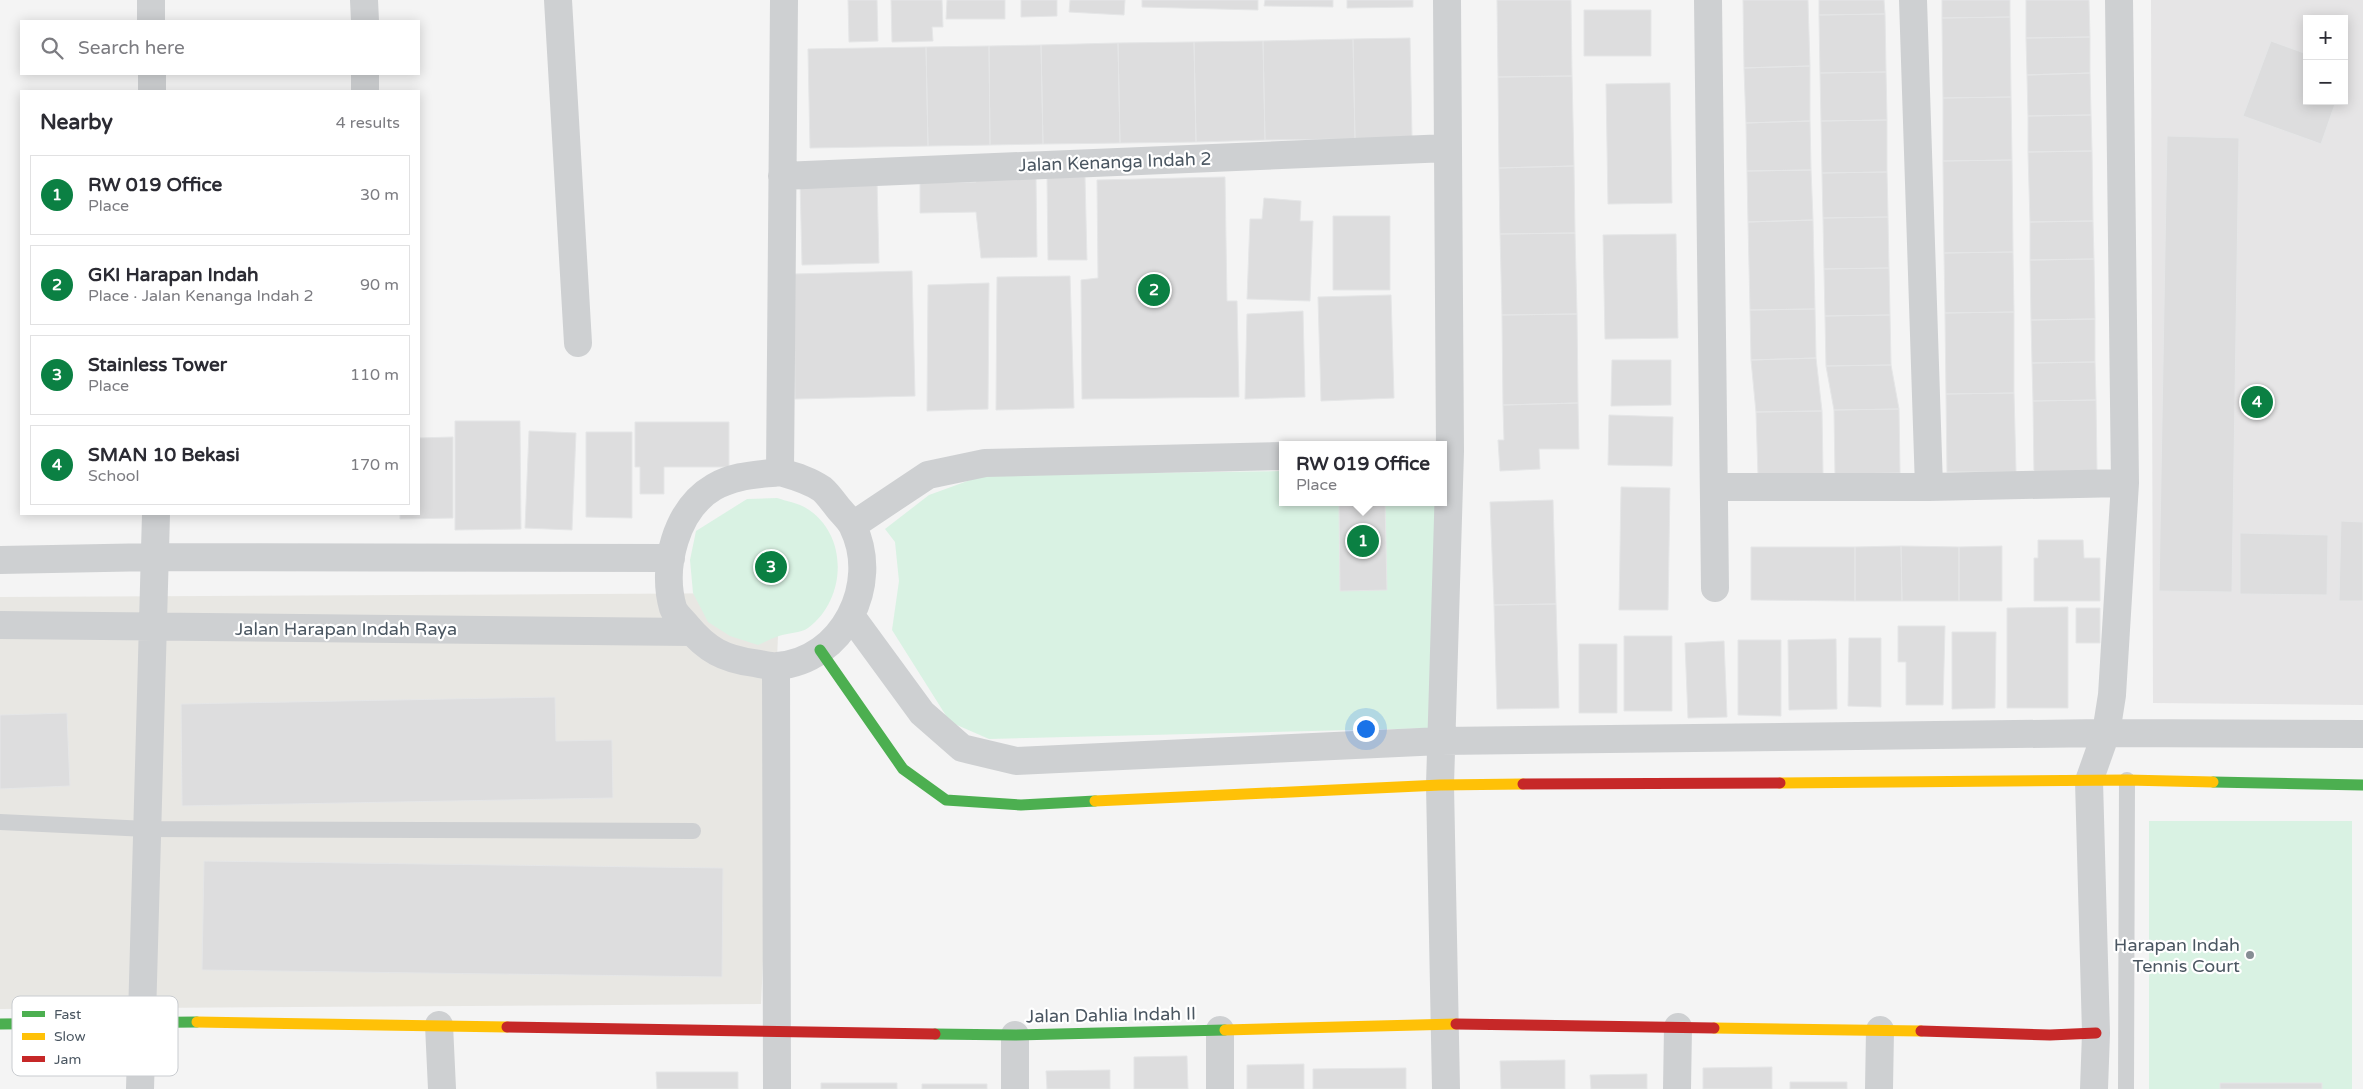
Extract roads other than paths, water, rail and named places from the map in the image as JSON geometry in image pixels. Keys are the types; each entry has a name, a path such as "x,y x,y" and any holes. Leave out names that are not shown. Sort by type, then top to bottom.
{"street":[{"path":"151,0 151,20"},
{"path":"364,0 365,20"},
{"path":"558,0 578,343"},
{"path":"780,472 784,0"},
{"path":"1446,441 1447,0"},
{"path":"1708,0 1715,588"},
{"path":"1913,0 1929,487"},
{"path":"2094,1089 2096,1033 2090,780 2106,733 2112,695 2125,483 2119,0"},
{"path":"152,75 152,90"},
{"path":"365,75 365,90"},
{"name":"Jalan Kenanga Indah 2","path":"782,176 1448,148"},
{"path":"853,525 928,475 985,463 1279,456"},
{"path":"780,472 802,478 823,490 853,525 861,548 863,571 860,594 851,616 838,636 820,650 799,661 776,666 730,660 709,648 692,632 674,610 669,567 671,558 681,522 695,503 712,488 733,477 780,472"},
{"path":"1715,487 1929,487 2125,483"},
{"path":"1445,506 1440,785 1446,1089"},
{"path":"142,996 156,515"},
{"path":"0,560 156,558 671,558"},
{"path":"851,616 922,713 962,748 1016,761 1442,740 2106,733 2363,734"},
{"name":"Jalan Harapan Indah Raya","path":"0,625 692,632"},
{"path":"820,650 903,769 946,800 1020,805 1440,785 2090,780 2363,785"},
{"path":"776,666 777,1089"},
{"name":"Jalan Dahlia Indah II","path":"178,1021 439,1024 776,1032 1016,1035 1446,1024 1880,1030 2050,1035 2096,1033"},
{"path":"439,1024 442,1089"},
{"path":"1677,1089 1678,1027"},
{"path":"1220,1030 1220,1089"},
{"path":"1879,1089 1880,1030"},
{"path":"1015,1089 1016,1035"},
{"path":"140,1076 140,1089"}],"lane":[{"path":"2126,1089 2127,780"},
{"path":"0,822 147,829 693,831"}],"place":[{"name":"GKI Harapan Indah","path":"1154,290"},
{"name":"SMAN 10 Bekasi","path":"2257,402"},
{"name":"RW 019 Office","path":"1363,541"},
{"name":"Stainless Tower","path":"771,567"},
{"name":"Harapan Indah Tennis Court","path":"2250,955"}]}
